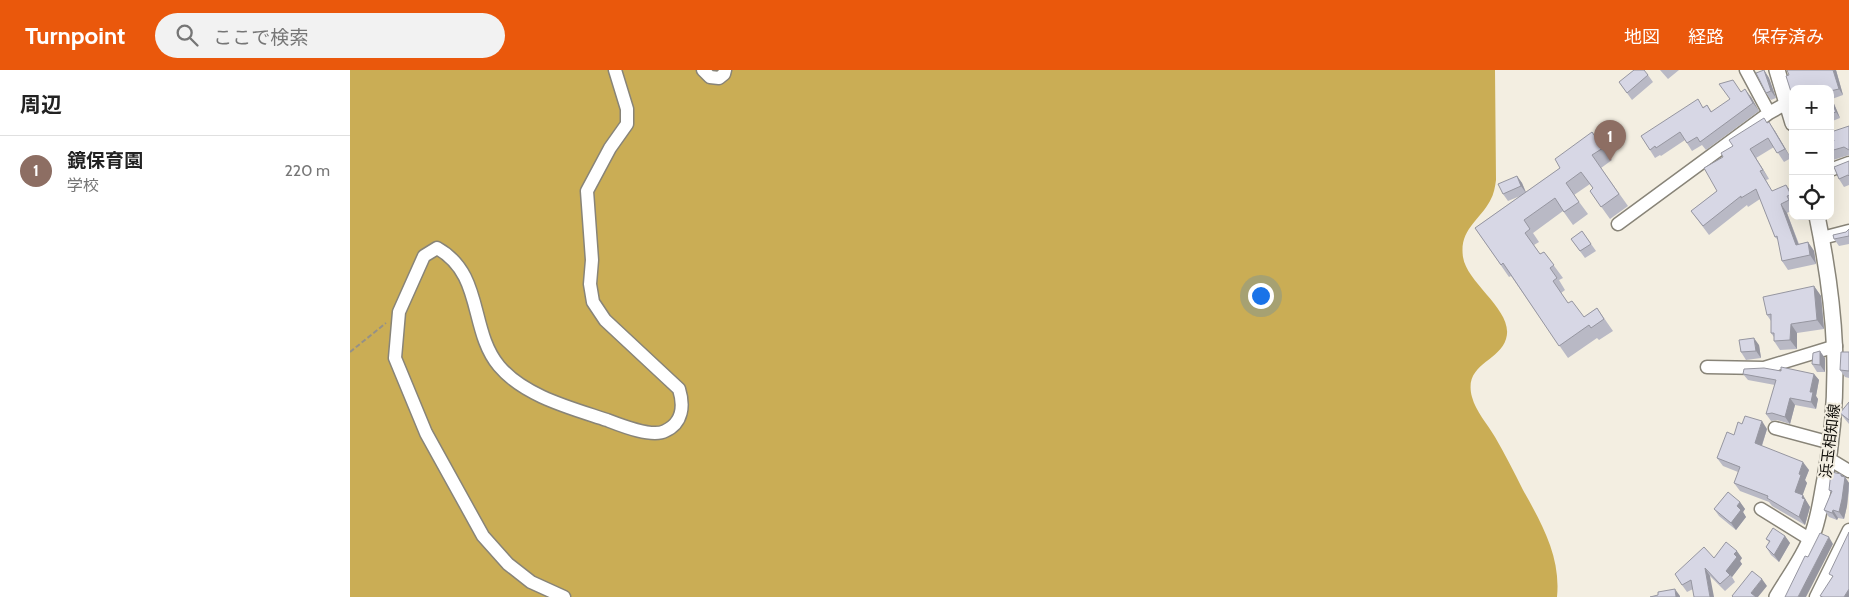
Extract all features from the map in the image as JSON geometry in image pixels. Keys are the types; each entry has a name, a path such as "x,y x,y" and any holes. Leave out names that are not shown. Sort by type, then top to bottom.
{"main road":[{"path":"1777,70 1789,110"},
{"name":"浜玉相知線","path":"1777,597 1811,540 1817,522 1829,459 1835,409 1836,346 1831,294 1819,220"}],"street":[{"path":"564,597 531,582 523,576 508,564 483,536 426,433 395,358 399,312 424,256 437,248 447,253 461,268 471,290 486,343 498,364 508,376 536,394 561,405 627,427 655,434 665,432 675,424 683,410 683,400 679,389 605,320 593,302 590,284 592,260 587,192 610,148 627,124 627,109 615,70"},
{"path":"703,70 710,77 719,78 724,74 725,70"},
{"path":"1746,70 1769,113"},
{"path":"1618,224 1769,113 1787,103"},
{"path":"1834,169 1849,163"},
{"path":"1822,238 1849,231"},
{"path":"1707,367 1764,368 1836,346"},
{"path":"1775,428 1831,443"},
{"path":"1829,459 1849,471"},
{"path":"1761,509 1811,540"},
{"path":"1816,597 1849,530"}],"path":[{"path":"350,352 399,312"}],"shaded area":[{"path":"350,70 1495,70 1496,180 1490,201 1471,226 1464,240 1463,257 1466,267 1504,318 1507,329 1506,339 1502,347 1477,370 1473,377 1471,386 1472,397 1476,408 1492,432 1537,515 1549,541 1556,568 1557,597 350,597"}],"building":[{"path":"1634,70 1644,70 1648,75 1627,93 1619,82"},
{"path":"1764,70 1771,91 1766,93 1756,73"},
{"path":"1787,70 1833,70 1839,89 1834,90 1834,85 1789,85 1786,76 1789,75"},
{"path":"1733,80 1741,92 1745,89 1753,103 1700,142 1697,137 1687,143 1680,132 1650,150 1641,136 1698,99 1703,108 1707,105 1711,112 1730,99 1719,84"},
{"path":"1764,118 1767,123 1769,122 1785,149 1777,153 1768,138 1750,149 1763,170 1760,171 1772,191 1786,185 1789,191 1789,196 1787,196 1789,200 1781,204 1796,245 1808,242 1810,255 1782,261 1777,236 1775,237 1756,189 1741,198 1741,196 1703,226 1691,211 1717,191 1704,168 1723,157 1721,153 1733,146 1729,140"},
{"path":"1849,126 1849,150 1844,147 1834,150 1834,131"},
{"path":"1592,132 1603,148 1592,155 1619,194 1601,207 1590,191 1593,188 1581,172 1566,183 1579,202 1564,212 1555,198 1524,220 1530,229 1525,233 1540,254 1544,252 1554,265 1550,268 1557,278 1553,281 1568,303 1572,301 1584,317 1597,308 1604,319 1591,328 1589,325 1559,346 1503,263 1501,265 1475,228 1560,168 1555,159"},
{"path":"1849,161 1849,176 1839,179 1834,167"},
{"path":"1517,176 1521,186 1503,194 1498,184"},
{"path":"1849,229 1849,236 1834,239 1833,235 1846,232"},
{"path":"1582,231 1591,244 1580,251 1571,239"},
{"path":"1814,286 1817,320 1791,324 1790,340 1774,341 1774,333 1771,333 1771,314 1767,315 1763,297"},
{"path":"1754,338 1756,351 1741,352 1739,340"},
{"path":"1820,351 1820,365 1812,364 1813,353"},
{"path":"1841,352 1849,352 1849,371 1840,370"},
{"path":"1781,367 1814,374 1810,392 1813,392 1811,402 1790,398 1785,417 1772,413 1766,414 1776,380 1743,374 1744,369 1764,368 1781,371"},
{"path":"1849,402 1849,420 1840,413"},
{"path":"1745,416 1762,421 1755,443 1803,462 1795,492 1803,495 1802,498 1805,499 1799,517 1767,498 1768,496 1734,483 1740,467 1717,458 1727,432 1734,435 1738,422 1742,424"},
{"path":"1831,472 1845,477 1839,512 1833,510 1832,513 1824,510 1832,491 1829,490"},
{"path":"1728,492 1740,502 1737,506 1741,510 1731,523 1714,509"},
{"path":"1773,528 1785,536 1774,555 1766,547 1770,541 1766,539"},
{"path":"1849,532 1849,589 1844,597 1820,596 1833,576 1829,574"},
{"path":"1820,533 1829,537 1798,597 1785,597 1805,556 1808,557"},
{"path":"1726,542 1737,551 1734,554 1737,557 1726,571 1730,575 1720,584 1705,568 1710,597 1694,597 1691,580 1682,585 1675,574 1704,547 1714,558"},
{"path":"1752,571 1762,579 1751,593 1756,597 1733,597 1732,596"},
{"path":"1675,589 1676,597 1650,597 1658,595 1658,592"}],"place":[{"name":"鏡保育園","path":"1610,161"}]}
